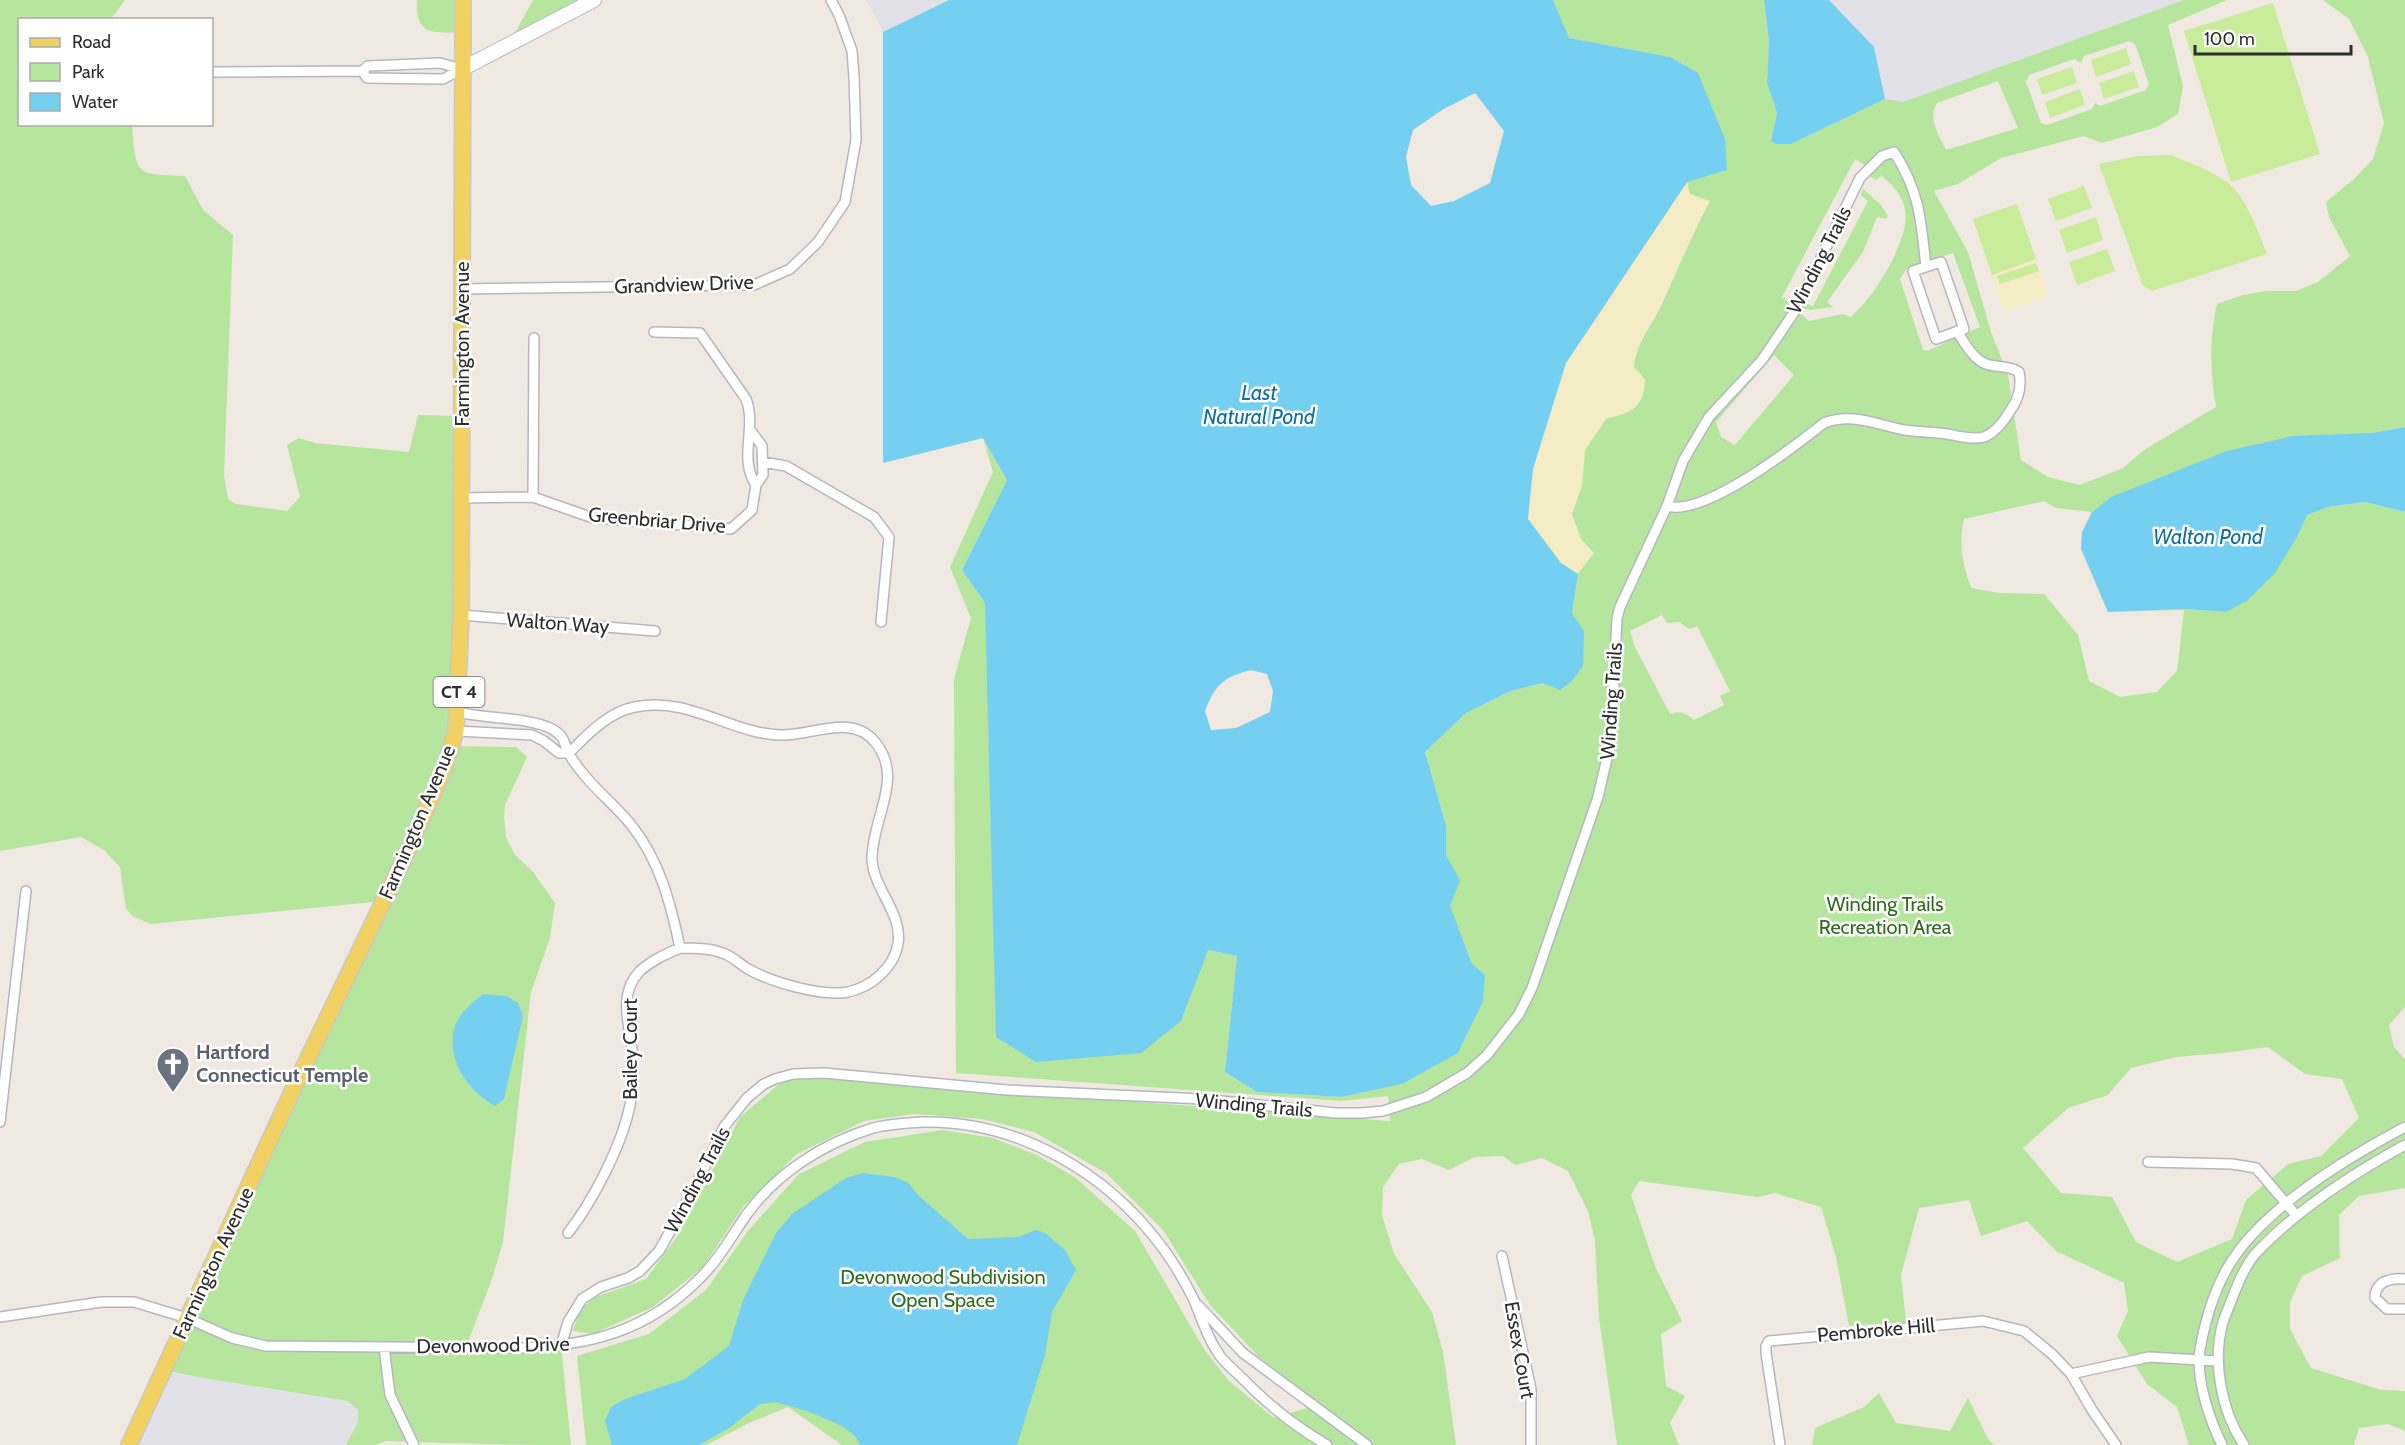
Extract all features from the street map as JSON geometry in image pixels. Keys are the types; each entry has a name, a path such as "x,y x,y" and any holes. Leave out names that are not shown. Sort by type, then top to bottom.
{"main road":[{"name":"Farmington Avenue","path":"129,1445 301,1073 409,848 443,771 456,731 461,615 463,0"}],"street":[{"path":"362,71 367,78 443,79 594,0"},
{"name":"Grandview Drive","path":"462,289 754,285 790,269 818,242 845,202 854,156 856,109 852,51 840,15 831,0"},
{"path":"213,72 362,71 368,66 440,63 462,69"},
{"name":"Winding Trails","path":"561,1346 568,1322 582,1299 601,1287 628,1278 640,1271 659,1251 696,1185 715,1142 747,1098 764,1084 793,1074 824,1073 1007,1090 1203,1099 1336,1113 1361,1113 1383,1111 1416,1101 1448,1086 1467,1073 1506,1033 1519,1014 1539,971 1606,771 1611,741 1616,626 1620,607 1667,506 1683,461 1709,417 1762,360 1795,311 1860,178 1882,156 1894,152 1905,168 1918,203 1926,267 1913,271 1936,339 1957,331"},
{"path":"1667,506 1680,508 1740,483 1824,423 1836,418 1851,418 1907,430 1969,437 1983,437 2001,424 2014,404 2021,387 2019,372 2008,367 1984,363 1974,355 1957,331 1964,329 1941,262 1926,267"},
{"path":"654,332 700,333 746,399 750,408 751,431 747,447 748,459 752,479 756,485"},
{"path":"533,497 534,338"},
{"path":"751,431 762,446 763,462 786,466 874,517 889,537 881,622"},
{"name":"Greenbriar Drive","path":"461,498 533,497 593,518 731,529 752,510 756,485 763,475 763,462"},
{"name":"Walton Way","path":"461,615 655,631"},
{"path":"456,731 532,735 559,753 569,753 587,735 615,714 635,707 661,706 689,709 754,731 780,735 842,726 864,730 887,760 889,778 874,833 872,860 876,881 897,923 898,944 890,965 872,982 848,992 811,990 776,982 748,969 726,954 702,949 680,948 664,884 650,856 634,828 586,777 569,753 565,739 551,729 534,723 458,712"},
{"path":"0,1122 26,891"},
{"name":"Bailey Court","path":"568,1233 585,1211 624,1128 630,1104 633,1078 632,1050 626,1014 627,995 639,972 656,959 680,948"},
{"name":"Devonwood Drive","path":"0,1317 127,1301 188,1318 232,1338 266,1346 520,1348 561,1346 601,1338 633,1326 679,1297 712,1265 758,1200 773,1185 812,1155 847,1136 877,1127 945,1122 986,1128 1031,1142 1076,1165 1143,1223 1163,1249 1193,1299 1208,1335 1221,1358 1260,1397 1306,1433 1327,1445"},
{"path":"2222,1445 2209,1418 2202,1390 2199,1360 2212,1299 2228,1266 2254,1233 2287,1203 2344,1162 2405,1127"},
{"path":"2244,1445 2229,1414 2221,1388 2218,1361 2223,1323 2240,1280 2255,1254 2296,1215 2375,1162 2405,1145"},
{"path":"2148,1162 2232,1164 2256,1168 2296,1215"},
{"name":"Essex Court","path":"1502,1256 1531,1389 1531,1445"},
{"path":"2405,1279 2389,1280 2380,1284 2375,1291 2375,1298 2387,1309 2405,1309"},
{"name":"Devonwood Drive","path":"1193,1299 1243,1353 1367,1445"},
{"name":"Pembroke Hill","path":"1780,1445 1766,1353 1769,1341 1983,1321 2024,1330 2052,1354 2071,1374 2116,1445"},
{"path":"384,1347 390,1395 414,1445"},
{"path":"2071,1374 2149,1357 2218,1361"}],"shaded area":[{"path":"866,0 949,0 883,32"},
{"path":"1829,0 2184,0 1903,102 1885,99 1874,47"},
{"path":"164,1370 348,1401 358,1410 358,1422 346,1445 129,1445"}],"green space":[{"path":"0,0 125,0 112,18 18,18 18,126 132,126 135,154 141,169 156,174 185,176 203,210 233,235 224,476 228,499 236,504 287,511 300,497 287,445 299,438 315,443 409,452 418,415 462,416 452,746 516,747 527,757 505,805 506,837 515,855 533,872 555,903 550,938 531,992 503,1242 492,1279 466,1347 561,1346 571,1445 386,1441 375,1445 346,1445 358,1422 358,1410 348,1401 164,1370 383,901 151,924 134,917 126,909 120,867 104,850 81,837 0,851"},
{"path":"417,0 463,0 462,33 428,30 419,21"},
{"path":"533,0 594,0 509,44"},
{"name":"Winding Trails Recreation Area","path":"1553,0 1764,0 1769,41 1767,83 1777,113 1771,141 1776,144 1791,144 1885,99 1903,102 2184,0 2227,0 2168,25 2183,86 2178,114 2157,127 2102,143 2084,136 2001,158 1958,184 1934,191 1968,252 1991,332 2008,375 2021,460 2048,477 2080,485 2123,468 2144,450 2216,407 2211,356 2217,304 2243,295 2266,291 2296,291 2318,282 2350,256 2329,217 2326,202 2354,179 2373,159 2384,123 2368,57 2349,19 2323,0 2405,0 2405,427 2372,433 2111,497 2092,512 2056,508 2044,501 1964,519 1961,546 1971,588 1999,593 2044,594 2078,635 2089,681 2120,697 2157,692 2177,671 2184,610 2108,612 2184,609 2226,612 2297,537 2306,515 2328,507 2365,502 2405,512 2405,1007 2389,1025 2394,1047 2405,1059 2405,1188 2359,1196 2339,1215 2340,1258 2302,1276 2290,1302 2290,1329 2311,1368 2381,1390 2405,1391 2405,1431 2388,1424 2359,1428 2354,1445 2189,1445 2177,1407 2147,1384 2117,1336 2128,1311 2124,1283 2056,1251 2027,1221 1981,1236 1969,1200 1919,1208 1901,1275 1906,1322 1849,1326 1836,1257 1821,1207 1775,1193 1758,1197 1639,1181 1631,1195 1655,1266 1682,1321 1661,1334 1666,1386 1685,1396 1670,1423 1679,1445 1617,1445 1599,1318 1595,1241 1588,1211 1568,1171 1542,1158 1515,1165 1503,1156 1475,1157 1449,1170 1422,1159 1399,1164 1383,1187 1382,1215 1394,1254 1432,1312 1443,1352 1456,1445 842,1445 788,1407 749,1423 706,1445 586,1445 577,1356 649,1334 706,1290 748,1231 799,1174 865,1142 943,1130 993,1138 1037,1155 1076,1178 1135,1231 1204,1349 1228,1380 1274,1418 1320,1404 1258,1356 1210,1305 1163,1230 1106,1173 1034,1132 982,1119 914,1114 864,1121 797,1154 743,1207 703,1267 653,1307 593,1334 573,1331 580,1309 596,1297 646,1279 679,1234 740,1117 779,1084 798,1077 858,1078 979,1090 1390,1121 1388,1096 1342,1101 956,1073 954,679 971,618 950,567 993,472 983,438 1007,480 962,570 985,603 1181,1021 1207,950 1237,956 1225,1072 1257,1092 1342,1097 1402,1084 1472,964 1449,905 1459,880 1446,855 1446,824 1425,752 1466,713 1511,691 1544,683 1584,632 1572,613 1578,574 1561,564 1528,518 1670,57 1568,38","holes":["2129,41 2135,44 2149,84 2146,90 2100,106 2095,103 2092,109 2047,125 2041,123 2026,82 2029,75 2074,59 2081,63 2084,56","1998,81 2018,128 1946,150 1935,126 1934,109 1937,103","1855,159 1872,170 1869,176 1877,180 1881,175 1899,195 1906,215 1902,236 1879,284 1851,317 1843,314 1809,321 1782,297","1953,253 1980,327 1927,351 1923,350 1900,279 1907,268","1774,355 1794,375 1735,445 1721,437 1716,422","1662,615 1667,623 1679,622 1689,629 1697,626 1730,691 1720,696 1724,705 1694,720 1683,713 1670,714 1635,647 1630,631","2268,1047 2305,1074 2342,1079 2359,1118 2321,1156 2288,1164 2246,1200 2232,1239 2177,1262 2136,1242 2112,1197 2061,1193 2023,1148 2068,1108 2108,1095 2131,1068 2176,1057"]},
{"path":"2273,3 2320,154 2231,182 2184,31"},
{"path":"2126,48 2131,64 2096,77 2091,60"},
{"path":"2072,67 2077,83 2042,95 2037,79"},
{"path":"2134,71 2139,87 2104,99 2099,83"},
{"path":"2080,89 2085,105 2050,118 2045,102"},
{"path":"2170,155 2208,171 2235,190 2251,216 2267,254 2152,291 2143,286 2099,164 2137,156"},
{"path":"2084,186 2092,208 2056,221 2048,199"},
{"path":"1863,189 1881,205 1888,216 1886,219 1877,217 1863,252 1827,302 1833,307 1810,310 1803,308 1804,303 1813,306 1868,201 1861,195"},
{"path":"2017,204 2036,259 1992,275 1973,219"},
{"path":"2096,217 2103,240 2067,253 2059,230"},
{"path":"2107,249 2115,271 2077,285 2069,262"},
{"path":"2036,263 2039,271 2000,284 1997,276"},
{"path":"1879,1393 1896,1423 1950,1431 1968,1398 1988,1439 1994,1445 1812,1445 1815,1428 1864,1407"}],"sand":[{"path":"1687,182 1690,194 1710,201 1635,358 1634,367 1645,379 1639,403 1629,411 1606,419 1585,450 1582,486 1572,514 1581,539 1594,553 1578,574 1561,564 1528,518 1533,469 1566,363"},
{"path":"2017,204 2048,296 2004,311 1973,219"}],"water":[{"name":"Last Natural Pond","path":"949,0 1553,0 1569,38 1670,57 1698,73 1725,139 1727,170 1687,182 1566,363 1533,469 1528,519 1561,563 1578,574 1572,613 1584,631 1583,666 1571,682 1560,690 1543,683 1511,691 1466,713 1425,752 1446,825 1446,855 1460,880 1450,906 1472,964 1485,975 1483,1001 1458,1053 1402,1084 1342,1097 1257,1092 1225,1072 1237,956 1208,950 1181,1021 1141,1053 1036,1062 996,1037 985,603 962,570 1007,480 983,438 883,463 883,32","holes":["1475,93 1504,131 1490,183 1454,201 1431,206 1411,185 1406,157 1413,130 1442,110","1251,670 1267,674 1273,691 1270,712 1236,728 1211,730 1205,711 1212,695 1227,679"]},
{"path":"1764,0 1829,0 1874,47 1885,99 1791,144 1776,144 1771,141 1777,113 1767,83 1769,41"},
{"name":"Walton Pond","path":"2405,427 2405,512 2365,502 2328,507 2307,515 2297,537 2275,573 2248,600 2226,612 2184,609 2108,612 2081,549 2082,532 2092,512 2111,497 2227,451 2293,436 2372,433"},
{"path":"483,994 506,996 518,1003 523,1016 504,1099 495,1106 485,1100 468,1083 454,1052 454,1029 459,1018"},
{"path":"863,1173 894,1177 907,1182 920,1197 968,1239 1018,1237 1036,1230 1045,1233 1065,1250 1076,1270 1052,1312 1045,1355 1017,1445 860,1445 855,1436 842,1426 810,1412 775,1402 760,1404 729,1428 699,1445 612,1445 605,1421 611,1407 625,1399 685,1379 729,1346 743,1300 776,1233 792,1214 846,1178"}],"place":[{"name":"Hartford Connecticut Temple","path":"173,1093"}],"park label":[{"name":"Devonwood Subdivision Open Space","path":"943,1288"}]}
